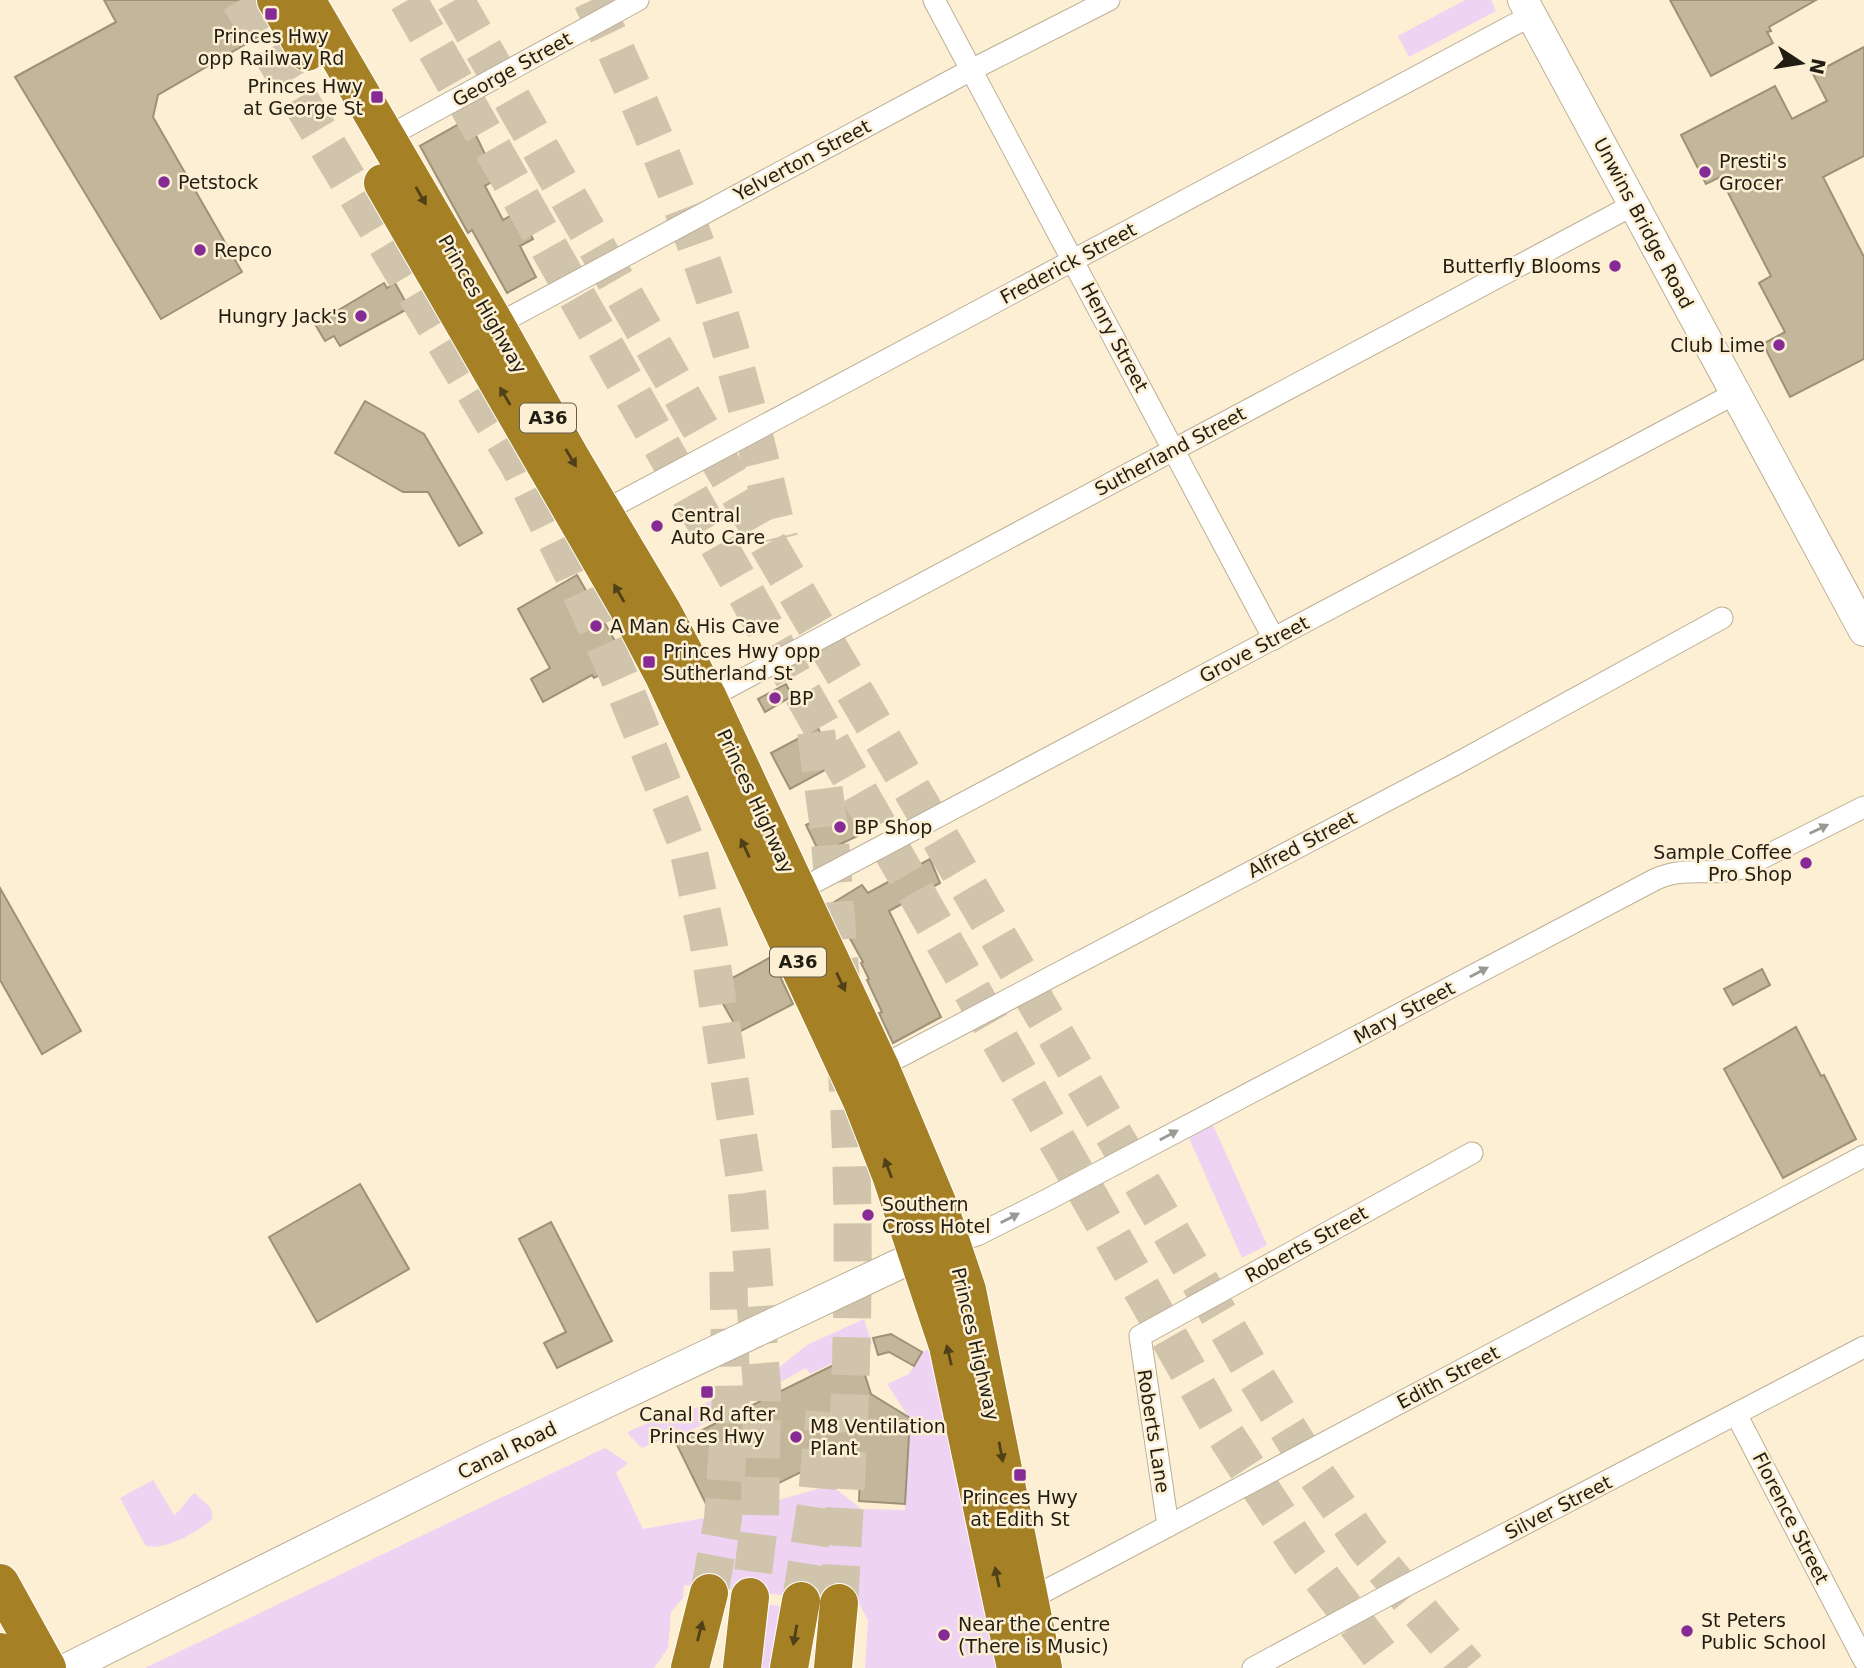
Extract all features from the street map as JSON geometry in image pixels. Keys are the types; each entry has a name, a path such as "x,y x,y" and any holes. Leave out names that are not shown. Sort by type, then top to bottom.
{"highway":[{"name":"Princes Highway","path":"276,0 627,606 880,1067 912,1141 935,1249 948,1346 1016,1668"},
{"name":"Princes Highway","path":"306,0 662,611 708,698 862,1101 935,1249 970,1300 1043,1668"},
{"path":"0,1583 13,1642 8,1668"},
{"path":"690,1668 709,1593"},
{"path":"742,1668 750,1597"},
{"path":"789,1668 801,1601"},
{"path":"833,1668 839,1603"},
{"path":"13,1642 47,1668"}],"main road":[{"name":"Unwins Bridge Road","path":"1528,7 1864,631"},
{"name":"Canal Road","path":"68,1668 485,1460 935,1249"}],"street":[{"name":"George Street","path":"387,137 638,0"},
{"name":"Henry Street","path":"934,0 1274,639"},
{"name":"Yelverton Street","path":"496,325 971,70 1109,0"},
{"name":"Frederick Street","path":"604,511 1073,260 1528,7"},
{"name":"Sutherland Street","path":"708,698 1633,205"},
{"name":"Grove Street","path":"785,897 1736,393"},
{"name":"Alfred Street","path":"880,1067 1456,764 1722,618"},
{"name":"Mary Street","path":"935,1249 977,1235 1656,879 1671,872 1742,868 1864,807"},
{"name":"Roberts Street","path":"1140,1336 1472,1153"},
{"name":"Edith Street","path":"1030,1596 1045,1591 1864,1156"},
{"name":"Roberts Lane","path":"1140,1336 1168,1526"},
{"name":"Silver Street","path":"1253,1668 1864,1347"},
{"name":"Florence Street","path":"1737,1414 1864,1660"}],"shaded area":[{"path":"1465,0 1491,0 1496,11 1409,57 1398,36"},
{"path":"1213,1125 1267,1245 1242,1258 1189,1138"},
{"path":"864,1319 872,1344 810,1374 806,1368 681,1436 678,1432 642,1448 629,1435 628,1432 660,1417 689,1411 776,1370 807,1345"},
{"path":"929,1349 943,1396 997,1668 865,1668 868,1620 859,1603 684,1585 683,1598 671,1612 668,1648 654,1668 145,1668 605,1448 628,1463 616,1473 643,1529 755,1509 831,1485 861,1509 905,1510 909,1440 904,1433 909,1432 910,1419 887,1384 909,1374 922,1352"},
{"path":"153,1480 174,1515 195,1493 210,1507 212,1519 190,1535 170,1543 152,1547 145,1545 120,1498"},
{"path":"771,1605 783,1606 770,1668 760,1668 767,1608"}],"building":[{"path":"104,0 244,0 263,34 158,95 153,117 242,272 161,319 15,77 116,22"},
{"path":"1670,0 1816,0 1769,27 1771,31 1767,32 1773,43 1711,76"},
{"path":"1864,47 1864,156 1823,177 1864,257 1864,359 1790,397 1763,344 1785,332 1759,283 1771,276 1720,177 1706,184 1681,135 1775,86 1792,119 1827,101 1813,74"},
{"path":"468,119 497,179 485,186 503,220 518,211 533,239 520,246 536,277 507,293 472,230 468,233 420,146"},
{"name":"Hungry Jack's","path":"384,283 387,288 395,283 409,308 340,346 334,336 325,341 315,324"},
{"path":"365,401 424,434 482,533 459,546 428,492 403,492 335,453"},
{"path":"577,575 626,660 543,702 531,679 550,668 518,609"},
{"name":"BP","path":"786,684 792,696 765,712 758,699"},
{"path":"818,728 836,764 790,789 771,753"},
{"name":"BP Shop","path":"860,799 874,828 820,854 806,825"},
{"path":"930,859 940,883 889,911 941,1017 893,1043 879,1013 882,1012 867,980 869,979 861,963 863,962 831,904 862,885 868,893"},
{"path":"0,888 81,1031 42,1054 0,980"},
{"path":"771,957 793,1004 739,1032 714,988"},
{"path":"1762,969 1770,985 1733,1005 1724,989"},
{"path":"1796,1027 1856,1139 1783,1178 1724,1069"},
{"path":"360,1184 409,1269 317,1322 269,1237"},
{"path":"551,1222 612,1341 557,1368 544,1343 566,1332 519,1239"},
{"path":"891,1334 922,1352 914,1366 889,1352 878,1355 873,1338"},
{"name":"M8 Ventilation Plant","path":"858,1353 871,1394 910,1418 905,1504 859,1501 861,1453 842,1452 756,1494 759,1501 726,1519 722,1510 712,1516 676,1443"}],"tunnel":[{"path":"240,0 519,465 572,572 624,688 687,844 708,940 747,1193 762,1388 760,1517 750,1597"},
{"path":"408,0 1219,1425 1305,1556 1390,1668"},
{"path":"455,0 702,431 1249,1366 1317,1476 1367,1548 1467,1668"},
{"path":"592,0 649,126 700,256 744,396 779,539"},
{"path":"816,732 829,829 841,982"},
{"path":"839,1603 850,1405 853,1272 847,1073"},
{"path":"709,1593 723,1519 731,1397 728,1257"},
{"path":"801,1601 816,1505 825,1412"}],"place":[{"name":"Princes Hwy opp Railway Rd","path":"271,14"},
{"name":"Princes Hwy at George St","path":"377,97"},
{"name":"Presti's Grocer","path":"1705,172"},
{"name":"Petstock","path":"164,182"},
{"name":"Repco","path":"200,250"},
{"name":"Butterfly Blooms","path":"1615,266"},
{"name":"Hungry Jack's","path":"361,316"},
{"name":"Club Lime","path":"1779,345"},
{"name":"Central Auto Care","path":"657,526"},
{"name":"A Man & His Cave","path":"596,626"},
{"name":"Princes Hwy opp Sutherland St","path":"649,662"},
{"name":"BP","path":"775,698"},
{"name":"BP Shop","path":"840,827"},
{"name":"Sample Coffee Pro Shop","path":"1806,863"},
{"name":"Southern Cross Hotel","path":"868,1215"},
{"name":"Canal Rd after Princes Hwy","path":"707,1392"},
{"name":"M8 Ventilation Plant","path":"796,1437"},
{"name":"Princes Hwy at Edith St","path":"1020,1475"},
{"name":"St Peters Public School","path":"1687,1631"},
{"name":"Near the Centre (There is Music)","path":"944,1635"}]}
